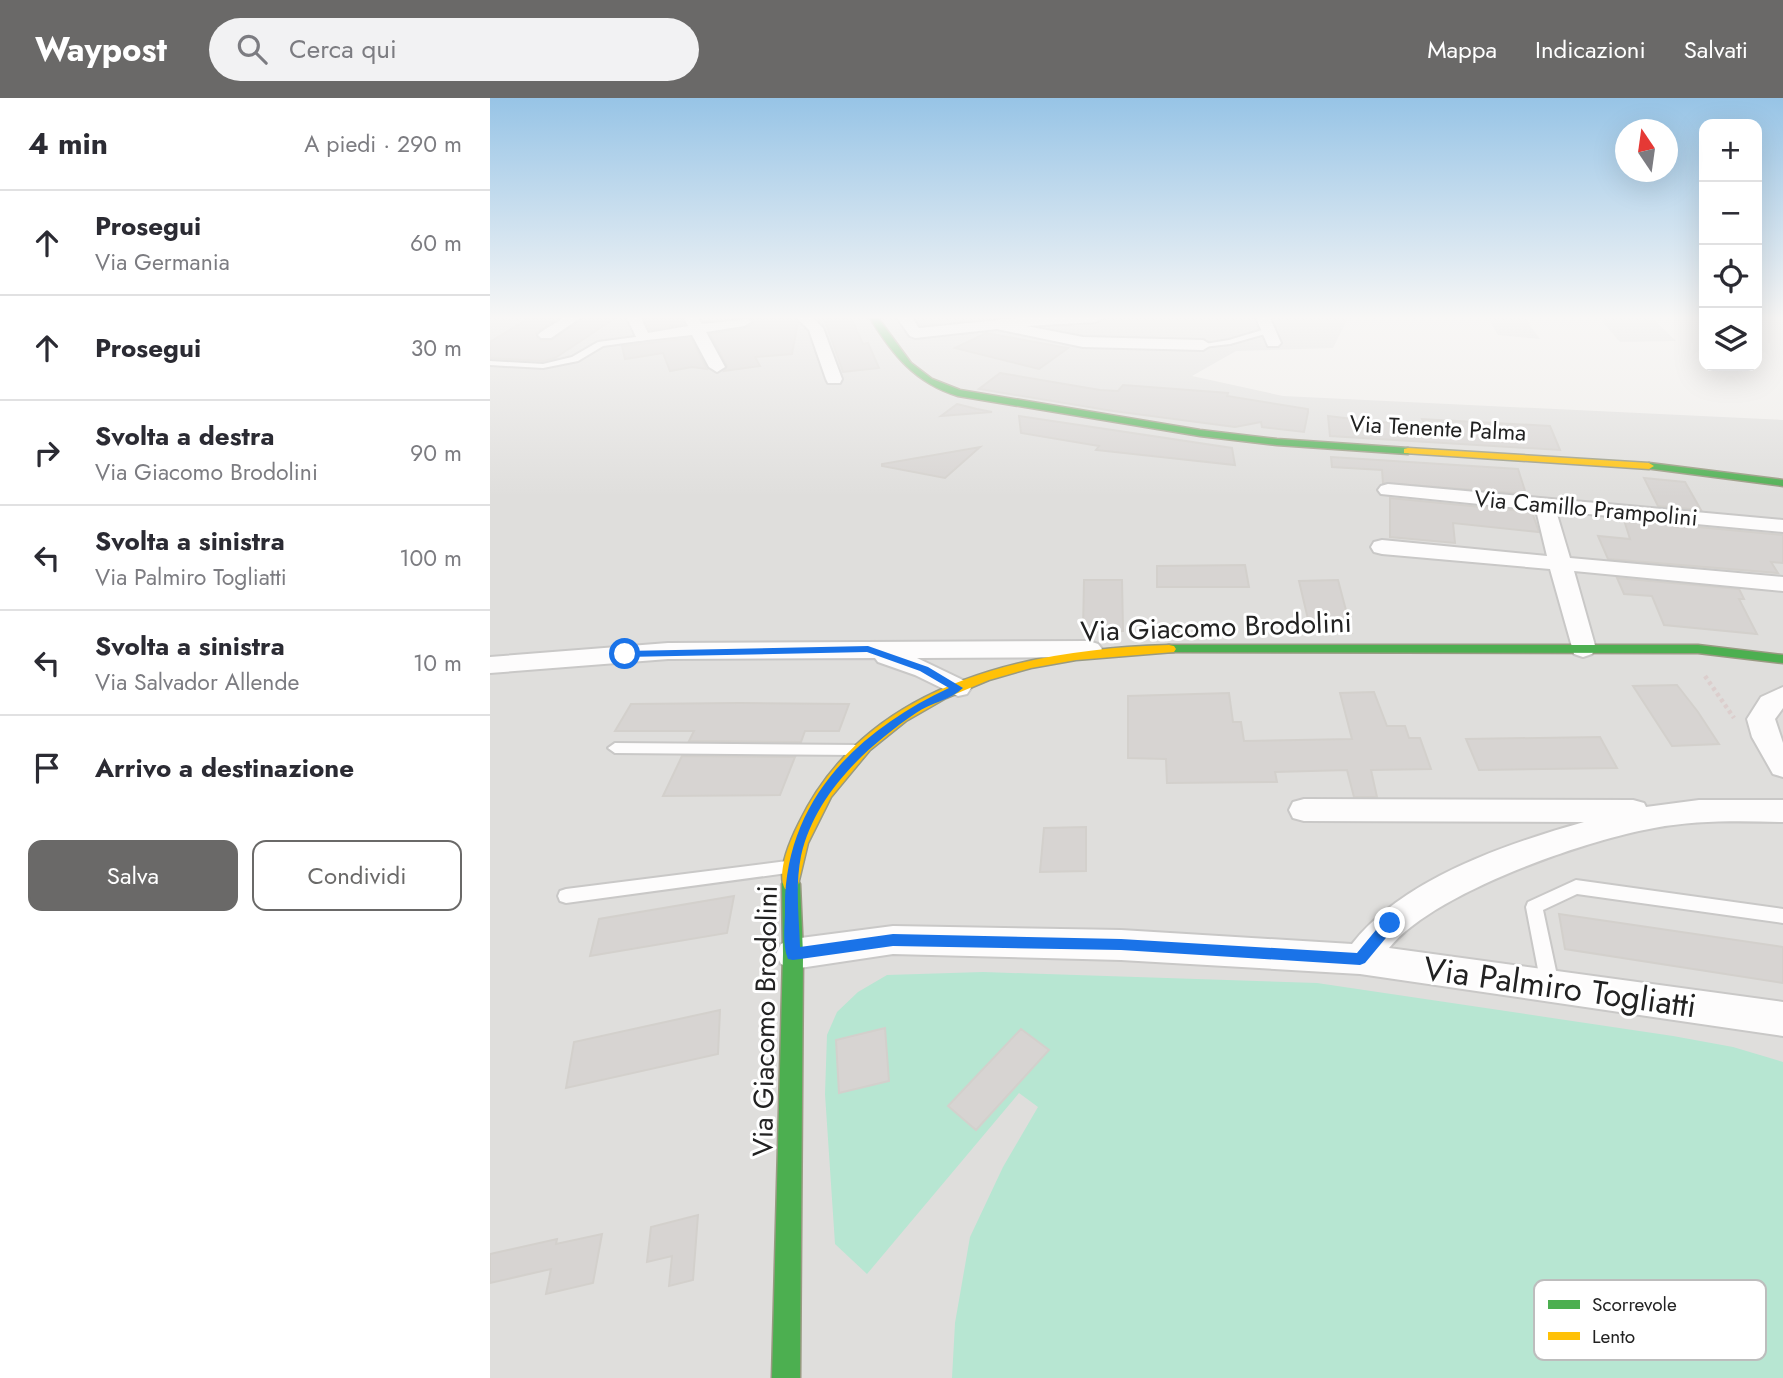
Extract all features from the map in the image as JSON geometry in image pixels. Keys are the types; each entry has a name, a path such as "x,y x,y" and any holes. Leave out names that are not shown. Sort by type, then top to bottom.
{"main road":[{"name":"Via Tenente Palma","path":"920,378 929,384 961,394 1277,442 1609,461 1679,467 1783,483"},
{"name":"Via Giacomo Brodolini","path":"786,1378 793,954 791,887 795,855 814,807 858,750 915,708 968,683 1057,658 1122,649 1687,649 1783,659"}],"street":[{"name":"Via Camillo Prampolini","path":"1388,490 1783,526"},
{"path":"1547,514 1583,649"},
{"path":"1382,547 1783,584"},
{"path":"868,649 968,683 983,649"},
{"path":"490,665 668,652 1122,649"},
{"path":"1783,696 1763,708 1760,717 1761,727 1783,767"},
{"path":"1304,810 1783,811"},
{"path":"1360,959 1390,923 1480,874 1578,836 1685,812"},
{"name":"Via Palmiro Togliatti","path":"793,954 893,940 1121,944 1360,959 1783,1019"}],"lane":[{"path":"615,748 858,750"},
{"path":"566,897 794,866"},
{"path":"1550,985 1534,907 1576,887 1783,916"}],"path":[{"path":"1687,649 1748,740 1767,738"}],"shaded area":[{"path":"490,378 1200,378 1283,396 1783,420 1783,1378 490,1378"}],"green space":[{"path":"983,972 1317,983 1673,1036 1733,1047 1783,1062 1783,1378 952,1378 955,1323 970,1237 1003,1167 1038,1107 1019,1093 867,1274 835,1244 825,1094 827,1035 837,1012 858,992 887,975"}],"building":[{"path":"994,378 1028,378 1100,390 1118,391 1123,385 1228,393 1227,396 1308,409 1308,412 1304,432 1262,427 1261,422 1235,427 979,389"},
{"path":"957,404 977,409 992,412 941,416"},
{"path":"1019,416 1232,448 1235,465 1096,450 1099,446 1021,433"},
{"path":"1328,416 1378,422 1424,424 1422,419 1550,426 1560,450 1330,436"},
{"path":"980,447 945,478 882,466 882,464"},
{"path":"1331,457 1518,469 1526,494 1383,483 1382,470 1332,467"},
{"path":"1644,478 1685,482 1701,510 1658,506"},
{"path":"1390,498 1532,512 1539,532 1453,523 1455,543 1390,537"},
{"path":"1624,520 1783,535 1783,563 1771,562 1778,573 1608,559 1598,536 1630,539"},
{"path":"1245,565 1249,587 1157,587 1157,566"},
{"path":"1617,578 1739,589 1744,599 1739,599 1757,634 1664,625 1652,596 1624,594"},
{"path":"1084,580 1122,580 1123,631 1083,632"},
{"path":"1338,580 1352,633 1311,632 1299,581"},
{"path":"1677,685 1719,744 1672,746 1633,686"},
{"path":"1374,692 1387,726 1405,726 1409,738 1420,738 1431,769 1371,770 1377,797 1354,797 1347,770 1275,772 1277,782 1167,783 1166,759 1128,758 1128,696 1229,693 1233,722 1241,722 1244,741 1352,739 1340,693"},
{"path":"631,704 849,704 839,731 805,731 801,742 689,741 694,731 615,731"},
{"path":"1600,737 1617,768 1479,770 1466,739"},
{"path":"682,756 795,757 780,795 663,796"},
{"path":"1086,827 1086,871 1040,872 1044,828"},
{"path":"734,896 727,933 590,956 599,919"},
{"path":"1559,914 1783,947 1783,983 1565,949"},
{"path":"720,1010 718,1054 566,1088 574,1042"},
{"path":"885,1028 889,1081 839,1093 836,1040"},
{"path":"1021,1029 1049,1050 976,1130 948,1106"},
{"path":"698,1215 693,1280 669,1286 672,1256 647,1262 651,1227"},
{"path":"602,1234 593,1283 546,1294 551,1269 490,1283 490,1254 557,1239 556,1244"}],"traffic: fast":[{"path":"925,378 958,393 1200,433 1277,442 1408,451"},
{"path":"1649,466 1783,483"},
{"path":"1169,649 1698,649 1783,659"},
{"path":"786,1378 793,954 791,884"}],"traffic: slow":[{"path":"1408,451 1649,466"},
{"path":"791,884 799,843 825,793 865,746 901,717 941,694 984,677 1029,664 1076,655 1169,649"}],"route":[{"path":"625,654 868,649 924,669 958,688 915,708 858,750 814,807 795,855 791,887 793,954 893,940 1121,944 1360,959 1390,923"}]}
